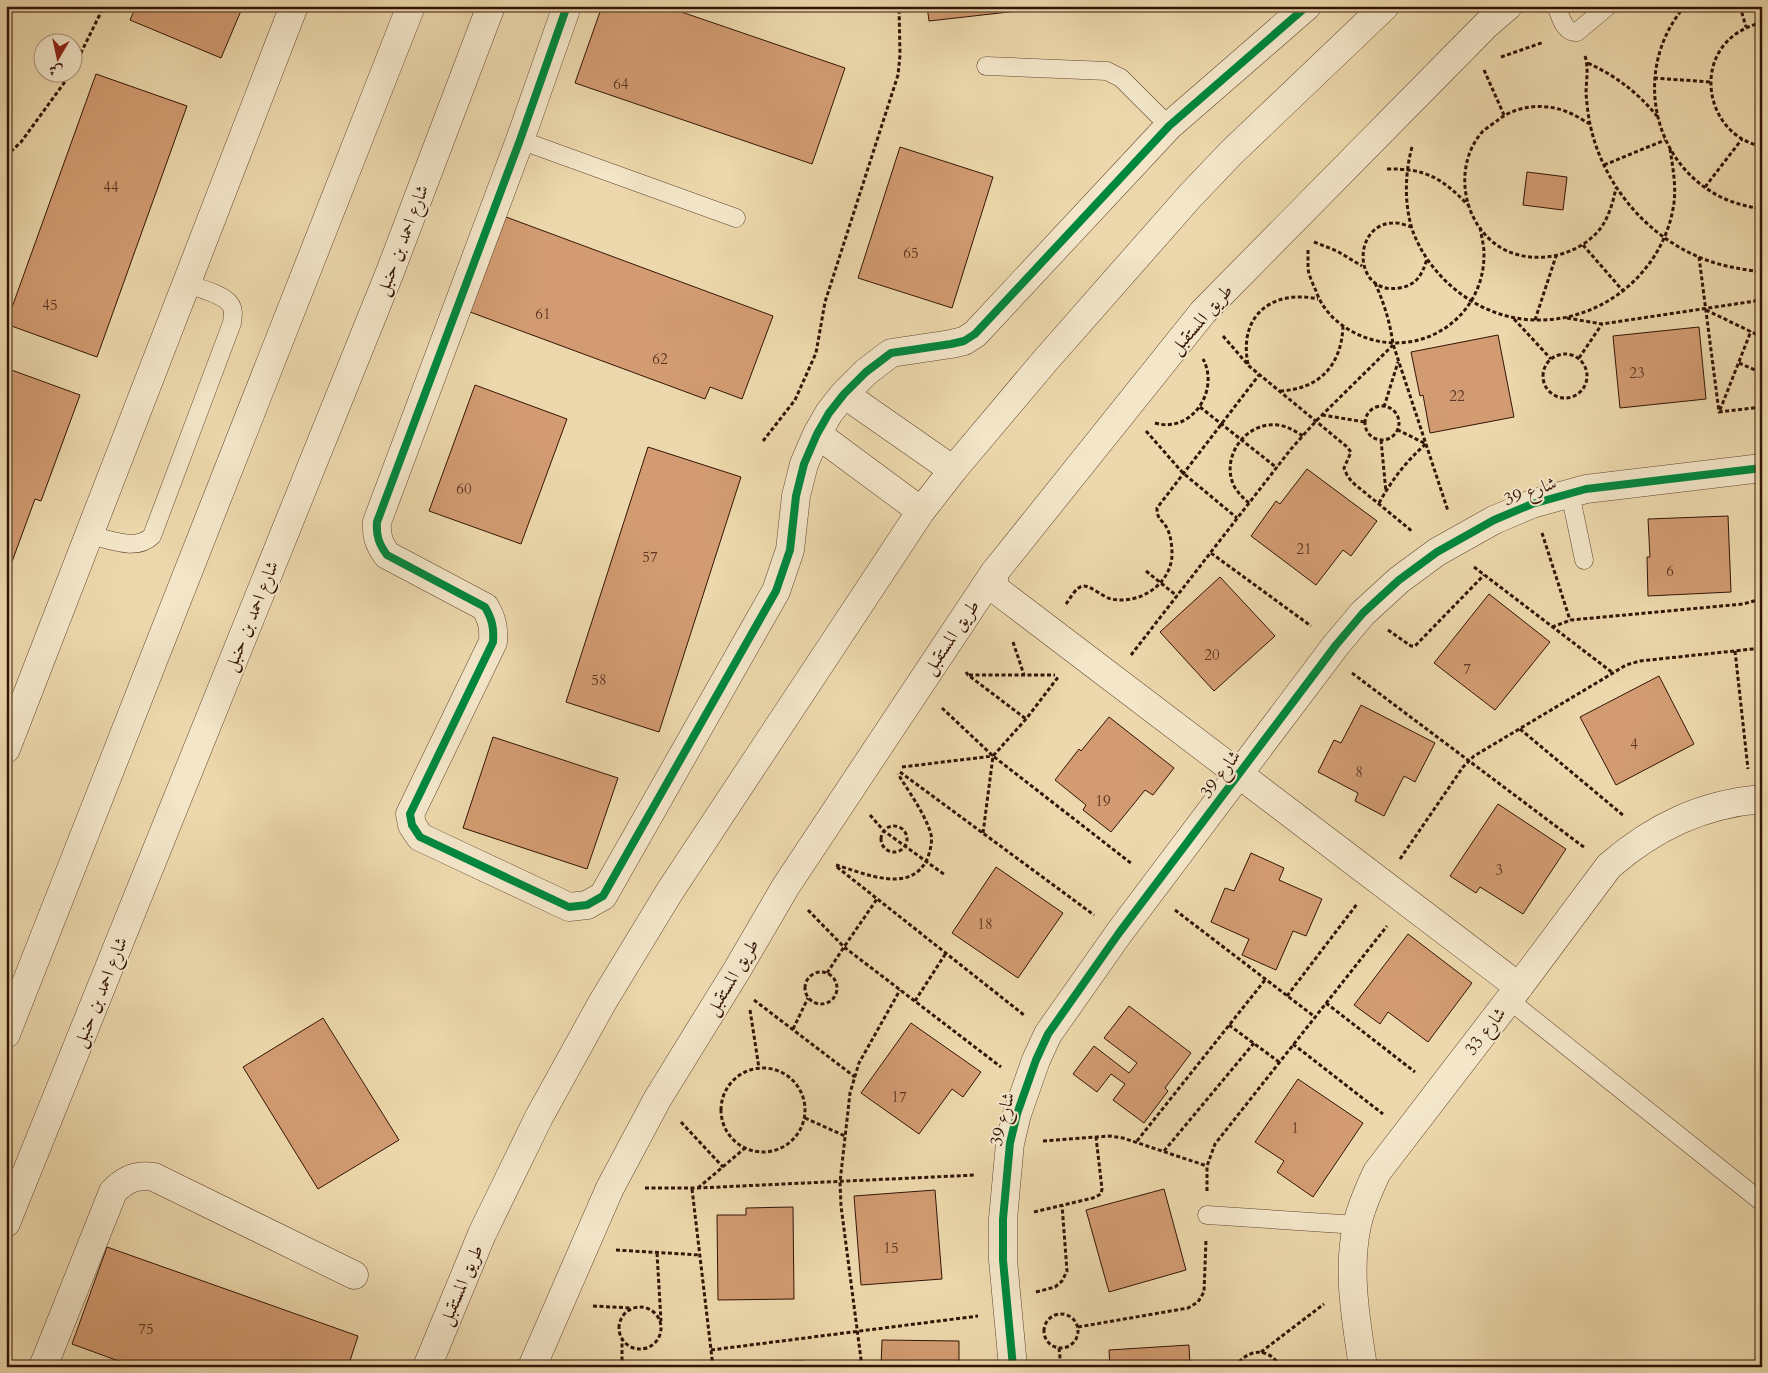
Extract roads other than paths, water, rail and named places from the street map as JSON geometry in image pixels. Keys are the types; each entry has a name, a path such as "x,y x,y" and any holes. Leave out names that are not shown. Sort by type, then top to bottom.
{"street":[{"path":"6,749 294,6"},
{"path":"6,1034 411,6"},
{"name":"شارع احمد بن حنبل","path":"6,1224 390,272 491,6"},
{"path":"567,6 520,140 377,522 376,534 380,546 388,555 485,607 491,617 494,629 492,642 410,814 412,825 420,837 569,907 587,905 602,896 776,591 790,550 796,496 804,464 817,434 829,413 844,394 866,372 891,353 951,344 964,341 975,334 1169,126 1307,6"},
{"name":"طريق المستقبل","path":"427,1367 482,1234 539,1117 602,1002 670,891 921,512 953,470 1190,196 1231,153 1385,6"},
{"name":"طريق المستقبل","path":"532,1367 610,1188 658,1098 742,982 786,886 994,573 1196,321 1486,26 1508,6"},
{"path":"844,394 953,470"},
{"path":"817,434 921,512"},
{"name":"شارع 39","path":"1014,1367 1003,1260 1003,1219 1010,1143 1026,1086 1048,1034 1153,887 1332,650 1363,613 1399,580 1446,546 1494,520 1532,504 1586,489 1762,468"},
{"path":"994,573 994,588 1406,902 1514,994"},
{"name":"شارع 33","path":"1362,1367 1352,1282 1353,1253 1357,1225 1377,1172 1514,994 1609,866 1647,836 1672,822 1724,804 1757,799"},
{"path":"44,1367 113,1192 120,1184 136,1176 154,1177 354,1275"}],"lane":[{"path":"1556,6 1566,28 1572,32 1577,32 1608,6"},
{"path":"986,66 1108,71 1121,78 1169,126"},
{"path":"520,140 736,218"},
{"path":"89,534 138,544 146,542 152,536 234,314 231,304 223,298 186,284"},
{"path":"1570,493 1584,560"},
{"path":"1514,994 1762,1202"},
{"path":"1207,1215 1357,1225"}]}
